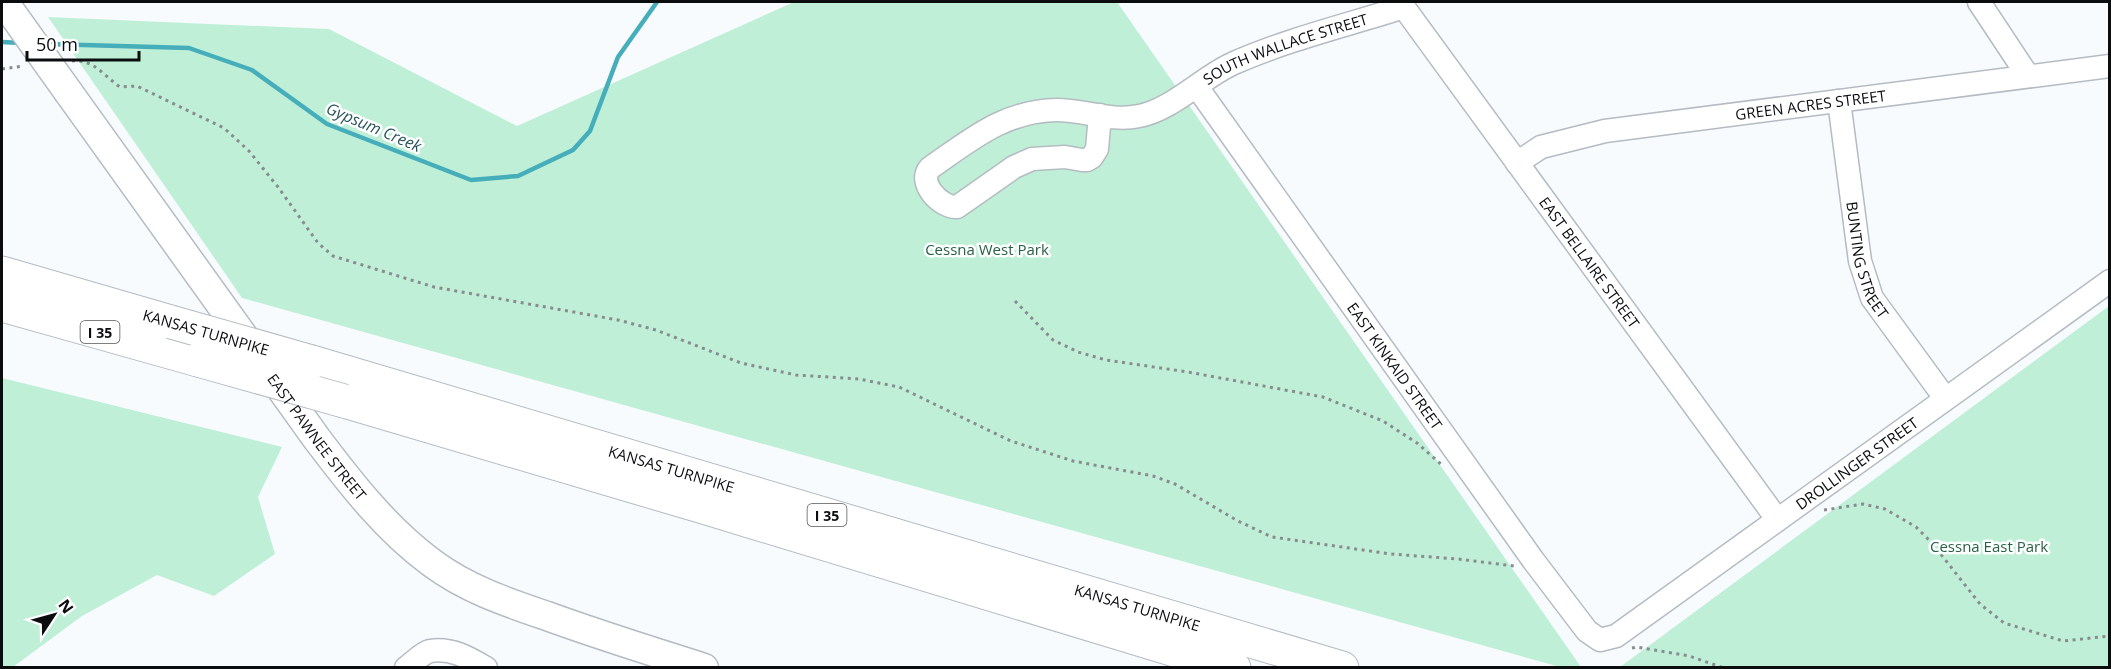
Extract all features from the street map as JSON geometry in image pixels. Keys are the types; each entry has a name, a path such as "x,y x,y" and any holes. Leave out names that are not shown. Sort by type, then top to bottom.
{"highway":[{"name":"KANSAS TURNPIKE","path":"2,273 312,362 1342,668"},
{"name":"KANSAS TURNPIKE","path":"2,304 344,401 700,506 1234,668"}],"main road":[{"name":"EAST PAWNEE STREET","path":"4,2 317,439 355,489 411,546 457,580 484,595 601,636 704,668"}],"street":[{"path":"1979,2 2028,76"},
{"name":"SOUTH WALLACE STREET","path":"1100,115 1097,149 1087,160 1065,157 1032,159 1014,166 957,207 941,204 925,180 930,168 986,130 1016,115 1057,110 1100,115 1139,116 1197,87 1232,64 1291,41 1402,4"},
{"name":"EAST BELLAIRE STREET","path":"1402,4 1777,519"},
{"name":"GREEN ACRES STREET","path":"1517,163 1541,147 1605,131 2109,66"},
{"name":"EAST KINKAID STREET","path":"1197,87 1533,560 1587,631 1600,640"},
{"name":"BUNTING STREET","path":"1839,101 1860,261 1872,298 1945,398"},
{"name":"DROLLINGER STREET","path":"1600,640 1616,636 2109,281"},
{"path":"406,668 429,651 449,651 468,657 486,668"}],"path":[{"path":"68,61 80,60 93,64 120,87 137,86 224,128 249,151 278,186 318,243 333,256 434,287 618,320 656,330 741,363 796,375 859,379 899,387 1011,441 1073,460 1153,476 1175,484 1238,521 1272,537 1391,554 1511,565 1519,569"},
{"path":"2,69 34,65"},
{"path":"1015,301 1053,340 1078,352 1106,360 1188,372 1323,397 1383,421 1417,443 1446,469"},
{"path":"1804,500 1813,513 1863,504 1886,509 1916,527 1932,543 1980,604 2004,623 2062,641 2109,636"},
{"path":"1626,650 1637,647 1689,656 1724,668"}],"green space":[{"name":"Cessna West Park","path":"794,2 1117,2 1581,667 1560,667 242,298 48,17 329,29 517,126"},
{"name":"Cessna East Park","path":"2109,306 2109,667 1620,667"},
{"path":"2,378 282,447 258,497 275,554 214,596 157,575 82,616 13,667 2,667"}],"waterway":[{"name":"Gypsum Creek","path":"48,44 189,48 252,70 327,124 471,180 518,176 573,150 590,131 618,57 657,2"},
{"name":"Gypsum Creek","path":"2,42 21,43"}]}
